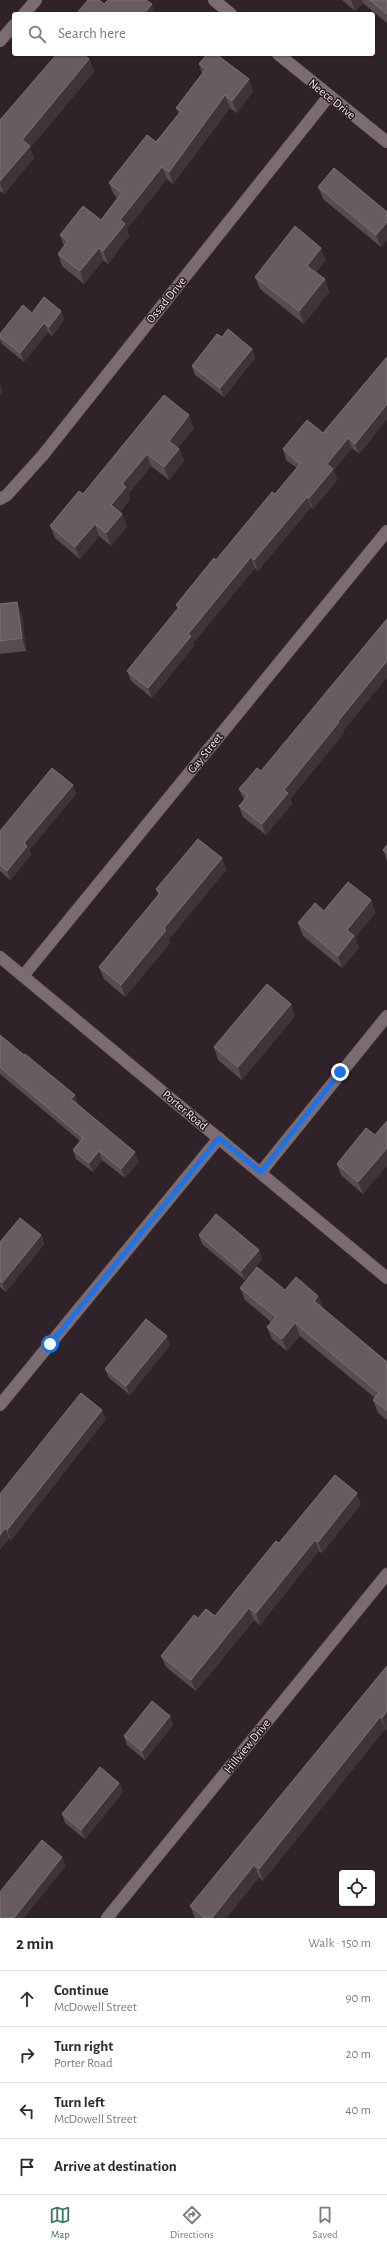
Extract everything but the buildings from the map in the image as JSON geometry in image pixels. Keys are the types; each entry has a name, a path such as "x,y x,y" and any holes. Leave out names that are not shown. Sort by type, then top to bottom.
{"street":[{"path":"26,12 36,0"},
{"path":"214,0 229,12"},
{"path":"0,41 12,27"},
{"name":"Neece Drive","path":"280,56 387,142"},
{"name":"Ossad Drive","path":"0,499 7,496 43,455 329,96"},
{"name":"Gay Street","path":"23,976 387,531"},
{"name":"Porter Road","path":"0,957 387,1278"},
{"path":"261,1172 387,1016"},
{"path":"0,1405 219,1138"},
{"name":"Hillview Drive","path":"107,1918 387,1574"}],"route":[{"path":"50,1344 219,1138 261,1172 340,1072"}]}
